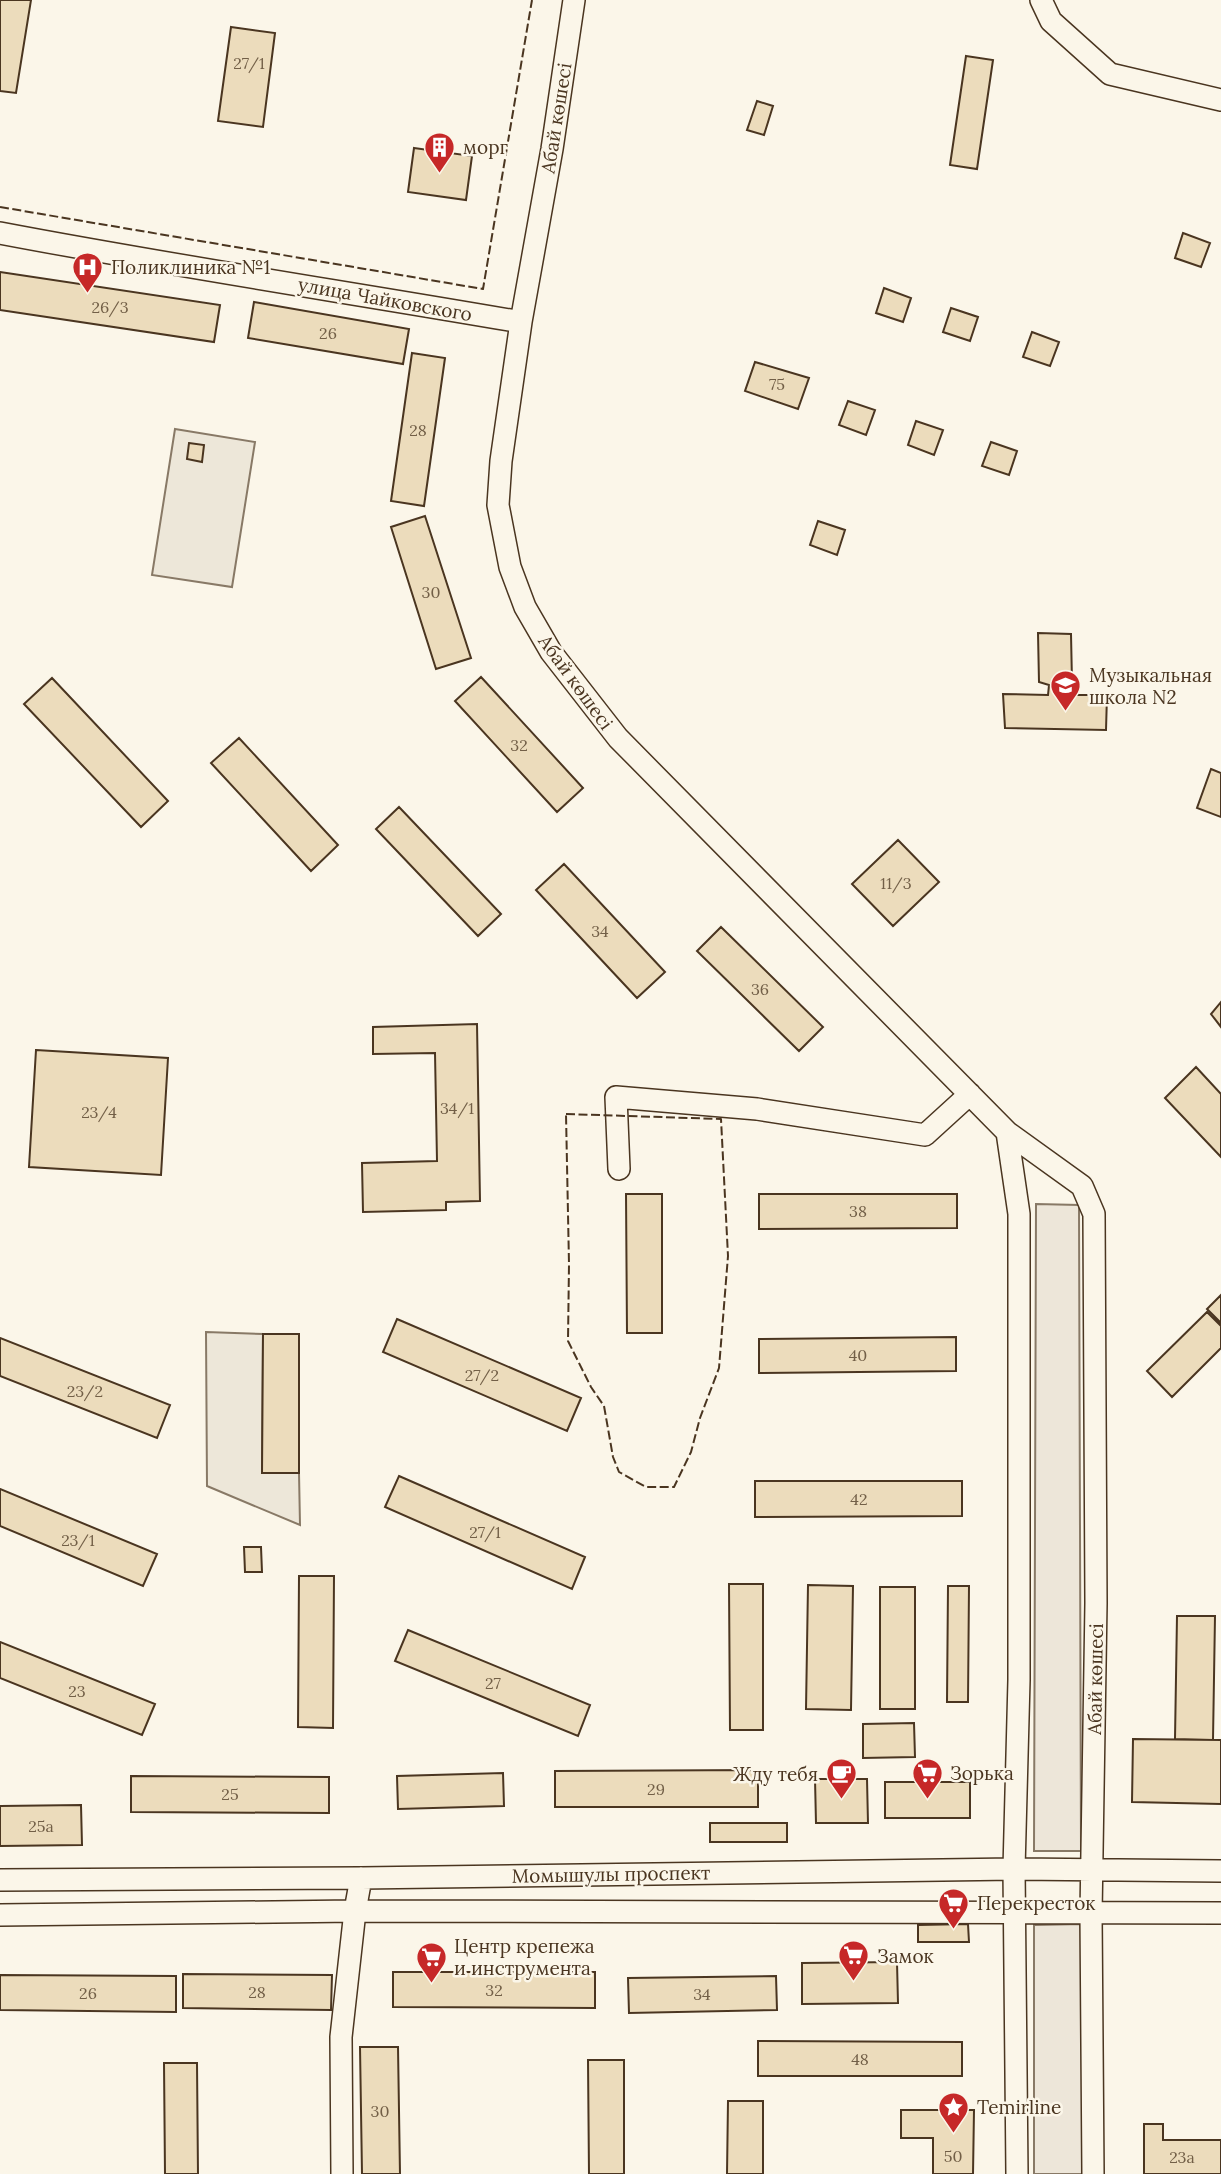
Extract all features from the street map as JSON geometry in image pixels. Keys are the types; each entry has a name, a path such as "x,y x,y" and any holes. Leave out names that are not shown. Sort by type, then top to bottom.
{"street":[{"name":"Абай көшесі","path":"574,0 552,149 521,322 498,505 510,568 525,607 551,652 618,738 1007,1132 1082,1186 1094,1214 1096,1603 1091,1914 1093,2174"},
{"path":"1041,0 1051,21 1110,74 1221,100"},
{"name":"улица Чайковского","path":"0,233 149,261 521,322"},
{"path":"618,1169 616,1097 757,1109 925,1135 970,1094"},
{"path":"1007,1132 1019,1214 1019,1680 1014,1869 1017,2174"},
{"name":"Момышулы проспект","path":"0,1880 1014,1869 1221,1871"},
{"path":"342,2174 341,2037 361,1878"},
{"name":"Момышулы проспект","path":"0,1915 355,1911 1221,1913"}],"shaded area":[{"path":"175,429 255,442 232,587 152,575"},
{"path":"1036,1204 1079,1205 1081,1851 1034,1851"},
{"path":"206,1332 263,1334 262,1473 299,1473 300,1525 207,1486"},
{"path":"1083,1924 1083,2174 1034,2174 1034,1925"}],"building":[{"path":"0,0 31,0 16,93 0,91"},
{"path":"231,27 275,33 263,127 218,121"},
{"path":"966,56 993,60 977,169 950,165"},
{"path":"757,101 773,106 764,135 747,130"},
{"name":"морг","path":"414,148 472,156 466,200 408,192"},
{"path":"1183,233 1210,243 1201,267 1175,258"},
{"path":"0,272 220,305 214,342 0,310"},
{"path":"884,288 911,298 903,322 876,313"},
{"path":"254,302 409,329 403,364 248,338"},
{"path":"951,308 978,317 970,341 943,332"},
{"path":"1032,332 1059,342 1050,366 1023,357"},
{"path":"412,353 445,358 424,506 391,501"},
{"path":"755,362 809,378 798,409 745,391"},
{"path":"848,401 875,410 866,435 839,425"},
{"path":"916,421 943,430 934,455 908,445"},
{"path":"991,442 1017,451 1009,475 982,466"},
{"path":"189,443 204,445 202,462 187,459"},
{"path":"425,516 471,658 436,669 391,527"},
{"path":"818,521 845,530 837,555 810,545"},
{"path":"1038,633 1071,634 1072,682 1063,684 1064,695 1107,695 1106,730 1005,728 1003,694 1048,695 1049,685 1039,682"},
{"path":"481,677 583,788 557,812 455,701"},
{"path":"52,678 168,801 141,827 24,704"},
{"path":"239,738 338,845 311,871 211,763"},
{"path":"1211,769 1221,773 1221,817 1197,808"},
{"path":"399,807 501,914 478,936 376,829"},
{"path":"898,840 939,882 893,926 852,884"},
{"path":"564,864 665,972 637,998 536,890"},
{"path":"721,927 823,1027 799,1051 697,951"},
{"path":"1221,1002 1221,1027 1211,1014"},
{"path":"477,1024 480,1201 446,1202 446,1210 363,1212 362,1163 437,1161 435,1053 373,1054 373,1027"},
{"path":"36,1050 168,1058 161,1175 29,1167"},
{"path":"1196,1067 1221,1094 1221,1157 1165,1098"},
{"path":"626,1194 662,1194 662,1333 627,1333"},
{"path":"759,1194 957,1194 957,1228 759,1229"},
{"path":"1221,1295 1221,1323 1207,1309"},
{"path":"1207,1312 1221,1326 1221,1348 1172,1397 1147,1371"},
{"path":"397,1319 581,1398 567,1431 383,1352"},
{"path":"263,1334 299,1334 299,1473 262,1473"},
{"path":"956,1337 956,1371 759,1373 759,1339"},
{"path":"0,1338 170,1405 157,1438 0,1376"},
{"path":"399,1476 585,1557 572,1589 385,1507"},
{"path":"755,1481 962,1481 962,1516 755,1517"},
{"path":"0,1489 157,1554 143,1586 0,1526"},
{"path":"244,1547 261,1547 262,1572 245,1572"},
{"path":"299,1576 334,1576 333,1728 298,1727"},
{"path":"729,1584 763,1584 763,1730 730,1730"},
{"path":"808,1585 853,1586 851,1710 806,1709"},
{"path":"948,1586 969,1586 968,1702 947,1702"},
{"path":"880,1587 915,1587 915,1709 880,1709"},
{"path":"1177,1616 1215,1616 1213,1740 1175,1739"},
{"path":"408,1630 590,1705 578,1736 395,1661"},
{"path":"0,1642 155,1704 142,1735 0,1678"},
{"path":"914,1723 915,1757 863,1758 863,1724"},
{"path":"1133,1739 1221,1740 1221,1804 1132,1802"},
{"path":"758,1770 758,1807 555,1807 555,1771"},
{"path":"503,1773 504,1806 398,1809 397,1776"},
{"path":"131,1776 329,1777 329,1813 131,1812"},
{"name":"Жду тебя","path":"815,1779 867,1779 868,1823 816,1823"},
{"name":"Зорька","path":"885,1782 970,1782 970,1818 885,1818"},
{"path":"81,1805 82,1845 0,1846 0,1806"},
{"path":"710,1823 787,1823 787,1842 710,1842"},
{"path":"968,1924 969,1942 918,1942 918,1925"},
{"path":"897,1962 898,2003 802,2004 802,1963"},
{"path":"393,1972 595,1972 595,2008 393,2007"},
{"path":"183,1974 332,1975 331,2010 183,2008"},
{"path":"0,1975 176,1976 176,2012 0,2010"},
{"path":"776,1976 777,2010 629,2013 628,1978"},
{"path":"758,2041 962,2042 962,2076 758,2076"},
{"path":"360,2047 398,2047 400,2174 362,2174"},
{"path":"588,2060 624,2060 624,2174 589,2174"},
{"path":"164,2063 197,2063 198,2174 165,2174"},
{"path":"728,2101 763,2101 763,2174 727,2174"},
{"path":"901,2110 974,2110 973,2174 933,2174 933,2138 901,2138"},
{"path":"1144,2124 1163,2124 1163,2140 1221,2140 1221,2174 1144,2174"}],"fence":[{"path":"0,207 483,289 532,0"},
{"path":"566,1114 721,1119 728,1256 719,1368 700,1418 691,1452 674,1487 646,1487 619,1472 613,1457 604,1406 591,1387 568,1341 566,1114"}],"place":[{"name":"морг","path":"440,174"},
{"name":"Поликлиника №1","path":"88,294"},
{"name":"Музыкальная школа N2","path":"1066,713"},
{"name":"Зорька","path":"927,1800"},
{"name":"Жду тебя","path":"841,1801"},
{"name":"Перекресток","path":"954,1930"},
{"name":"Замок","path":"854,1983"},
{"name":"Центр крепежа и инструмента","path":"431,1984"},
{"name":"Temirline","path":"954,2134"}]}
